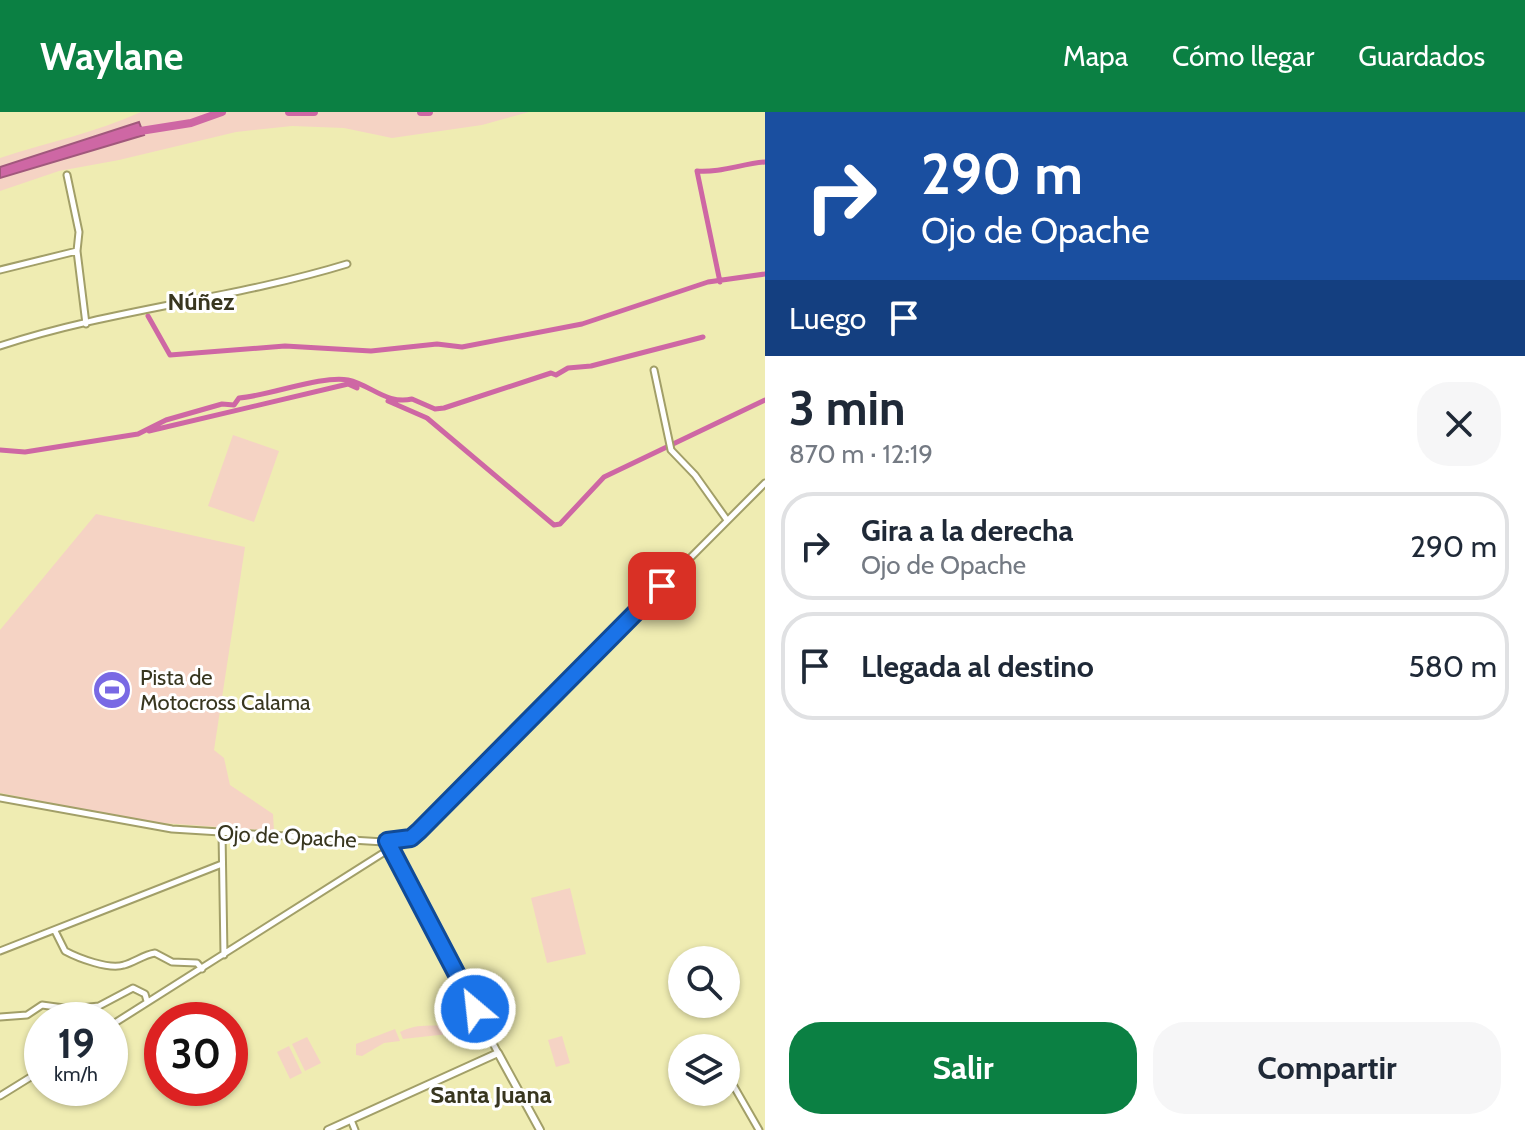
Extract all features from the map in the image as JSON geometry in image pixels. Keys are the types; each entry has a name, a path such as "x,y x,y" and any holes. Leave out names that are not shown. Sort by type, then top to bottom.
{"street":[{"path":"67,175 79,232 77,251 86,324"},
{"path":"0,270 77,251"},
{"path":"0,346 86,324 225,297 347,264"},
{"path":"654,370 670,447 727,520"},
{"name":"Ojo de Opache","path":"0,798 132,825 389,844 411,838 765,483"},
{"path":"222,832 224,955"},
{"path":"0,1017 27,1015 42,1005 71,1009 99,1006 133,988 145,994 147,1002 224,955 389,844 540,1130"},
{"path":"0,951 222,864"},
{"path":"55,930 65,951 100,962 123,966 138,957 155,953 172,962 197,963 202,969"},
{"path":"328,1130 498,1053"},
{"path":"0,1096 24,1081"},
{"path":"740,1097 759,1130"},
{"path":"351,1120 355,1130"}],"shaded area":[{"path":"141,112 529,112 482,125 392,138 344,128 292,126 236,132 59,171 0,191 0,158 89,132"},
{"path":"139,122 144,135 0,178 0,167"},
{"path":"233,435 279,451 254,522 208,506"},
{"name":"Pista de Motocross Calama","path":"96,514 245,547 214,750 224,758 230,785 273,814 274,831 148,822 0,793 0,630"},
{"path":"570,888 586,954 547,963 531,898"},
{"path":"474,1013 479,1022 448,1034 403,1039 400,1032 419,1026 453,1023"},
{"path":"395,1029 400,1041 384,1043 362,1056 356,1055 356,1044"},
{"path":"562,1036 570,1063 556,1067 548,1040"},
{"path":"307,1037 321,1063 305,1071 292,1044"},
{"path":"289,1046 302,1073 290,1079 277,1052"}],"waterway":[{"path":"134,132 191,123 222,112"},
{"path":"289,112 314,112"},
{"path":"421,112 429,112"},
{"path":"720,282 697,171 765,162"},
{"path":"148,316 170,355 285,346 371,351 437,344 462,347 582,324 708,282 765,274"},
{"path":"0,450 25,452 138,434 166,420 222,404 234,405 239,398 324,380 348,380 387,397 412,399 435,409 444,408 551,373 556,375 568,368 591,366 703,337"},
{"path":"149,431 348,384 357,388"},
{"path":"388,401 427,418 554,525 560,524 604,477 765,400"}],"place":[{"name":"Pista de Motocross Calama","path":"112,690"}],"district":[{"name":"Núñez","path":"201,302"},
{"name":"Santa Juana","path":"491,1095"}],"route":[{"path":"475,1009 387,841 411,838 419,831 662,586"}]}
